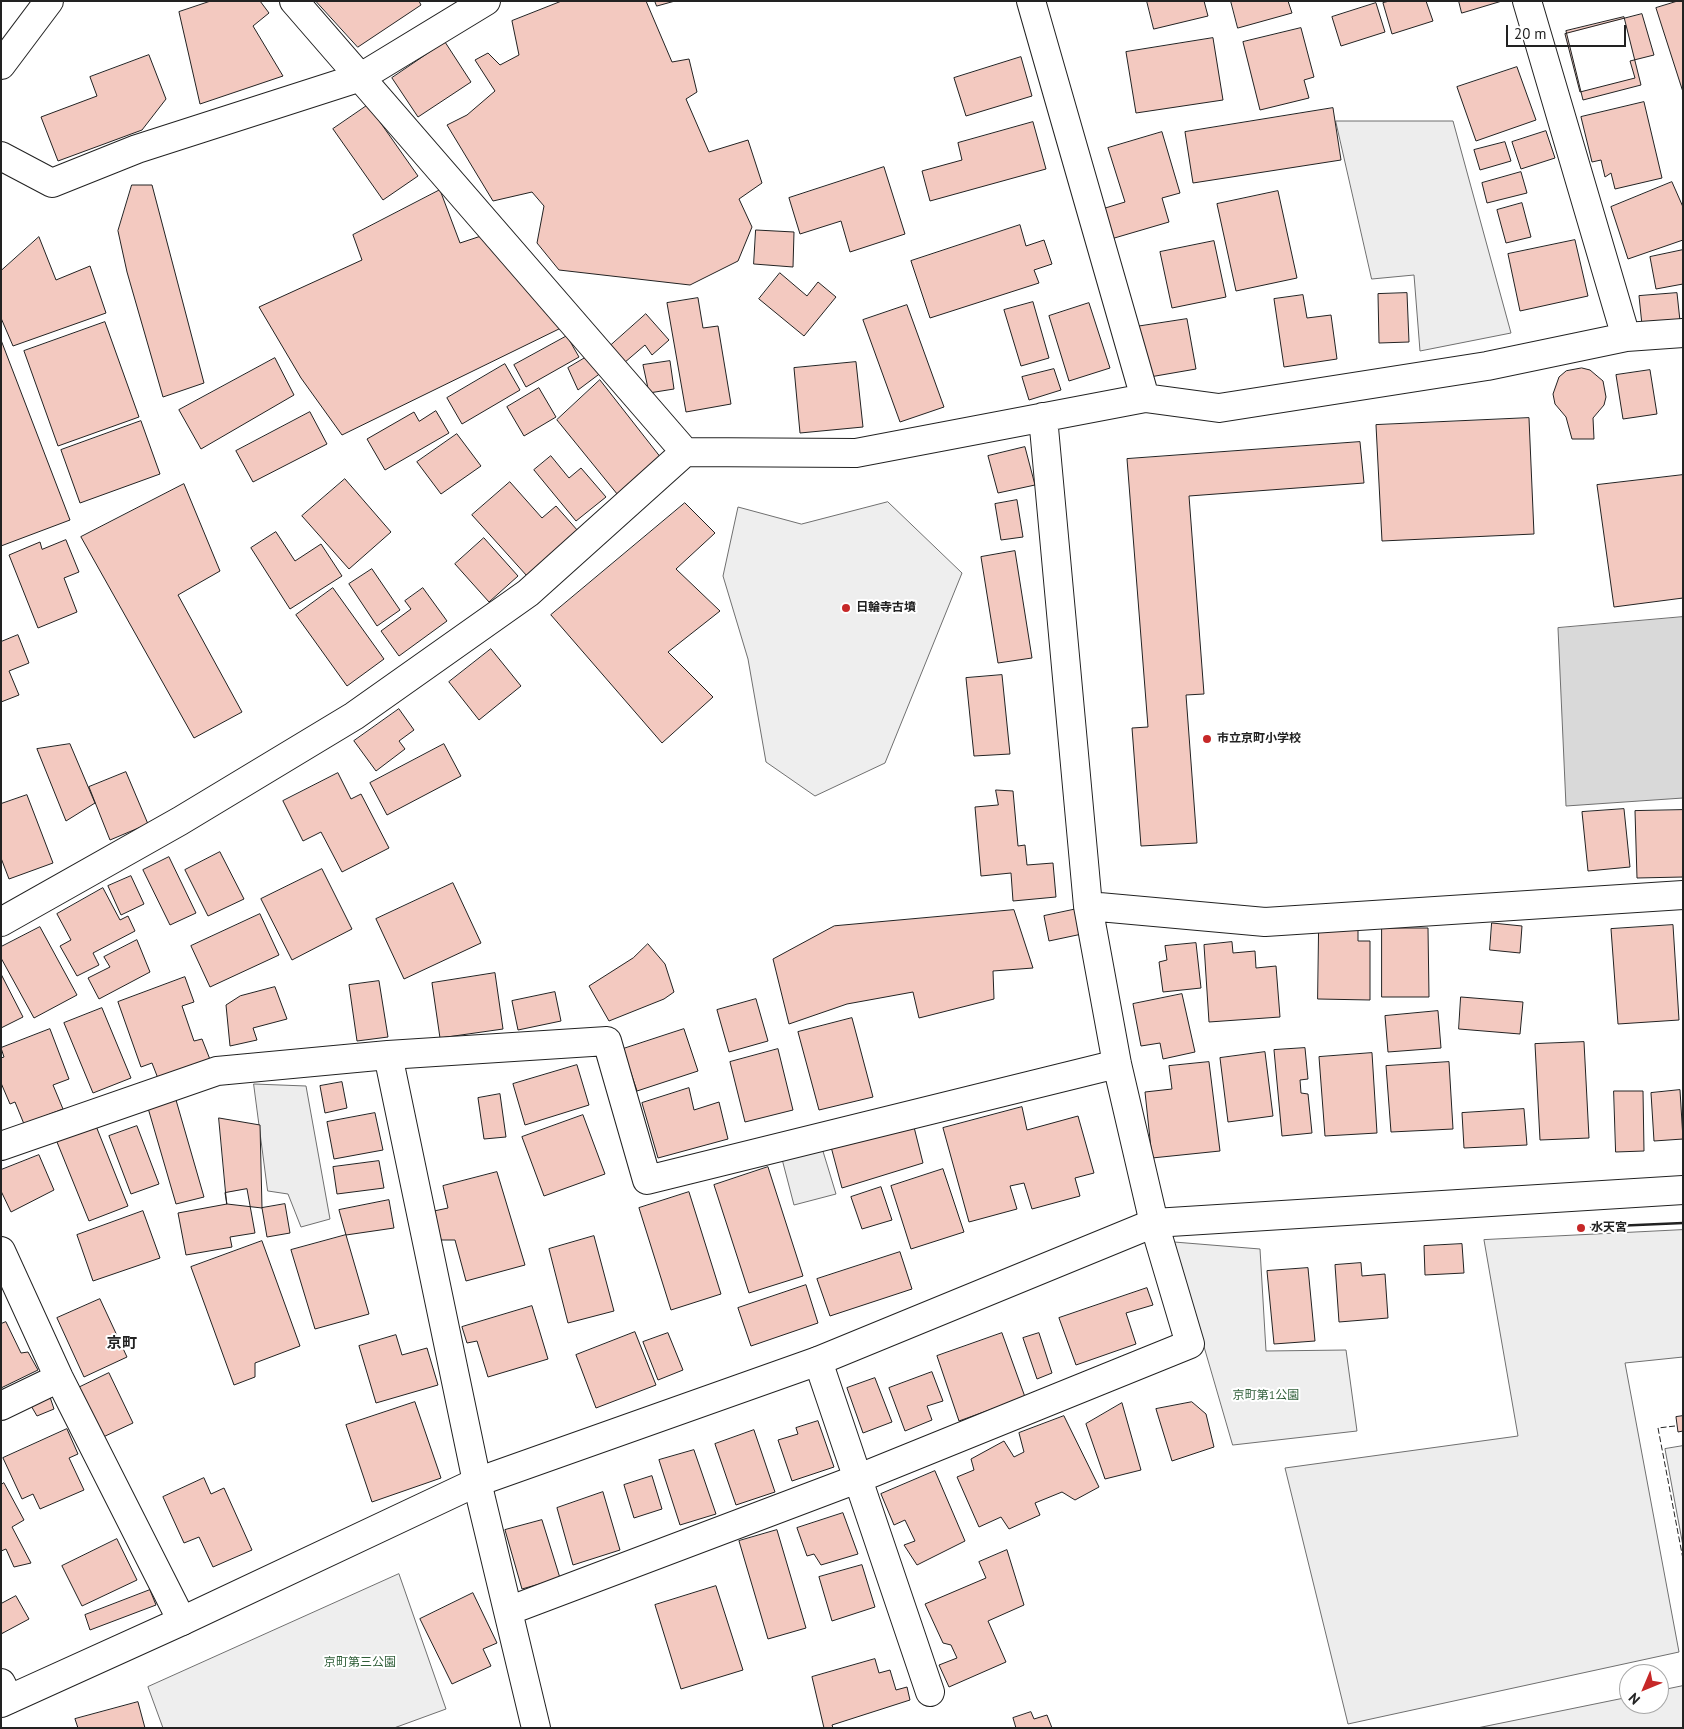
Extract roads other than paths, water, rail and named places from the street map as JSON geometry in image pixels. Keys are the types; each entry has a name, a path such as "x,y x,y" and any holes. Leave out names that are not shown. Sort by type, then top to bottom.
{"street":[{"path":"1,65 49,1"},
{"path":"294,1 685,452"},
{"path":"1,156 52,183 137,149 361,77 486,1"},
{"path":"1031,1 1145,398"},
{"path":"1527,1 1626,337"},
{"path":"1,922 180,821 354,716 528,594 685,452 856,453 1145,398 1219,408 1487,366 1626,337 1683,332"},
{"path":"508,1611 857,1479 1190,1344 1154,1223 1117,1064 1088,906 1043,417"},
{"path":"1088,906 1265,922 1683,895"},
{"path":"1,1146 217,1071 388,1055 607,1041 647,1180 1117,1064"},
{"path":"388,1055 477,1482 536,1728"},
{"path":"4,1695 182,1621 477,1482 818,1361 1154,1223 1683,1190"},
{"path":"1,1251 59,1378 182,1621"},
{"path":"818,1361 930,1692"},
{"path":"1,1406 59,1378"}],"place":[{"name":"日輪寺古墳","path":"846,608"},
{"name":"市立京町小学校","path":"1207,739"},
{"name":"水天宮","path":"1581,1228"}],"district":[{"name":"京町","path":"122,1344"}],"park label":[{"name":"京町第1公園","path":"1266,1396"},
{"name":"京町第三公園","path":"360,1663"}]}
